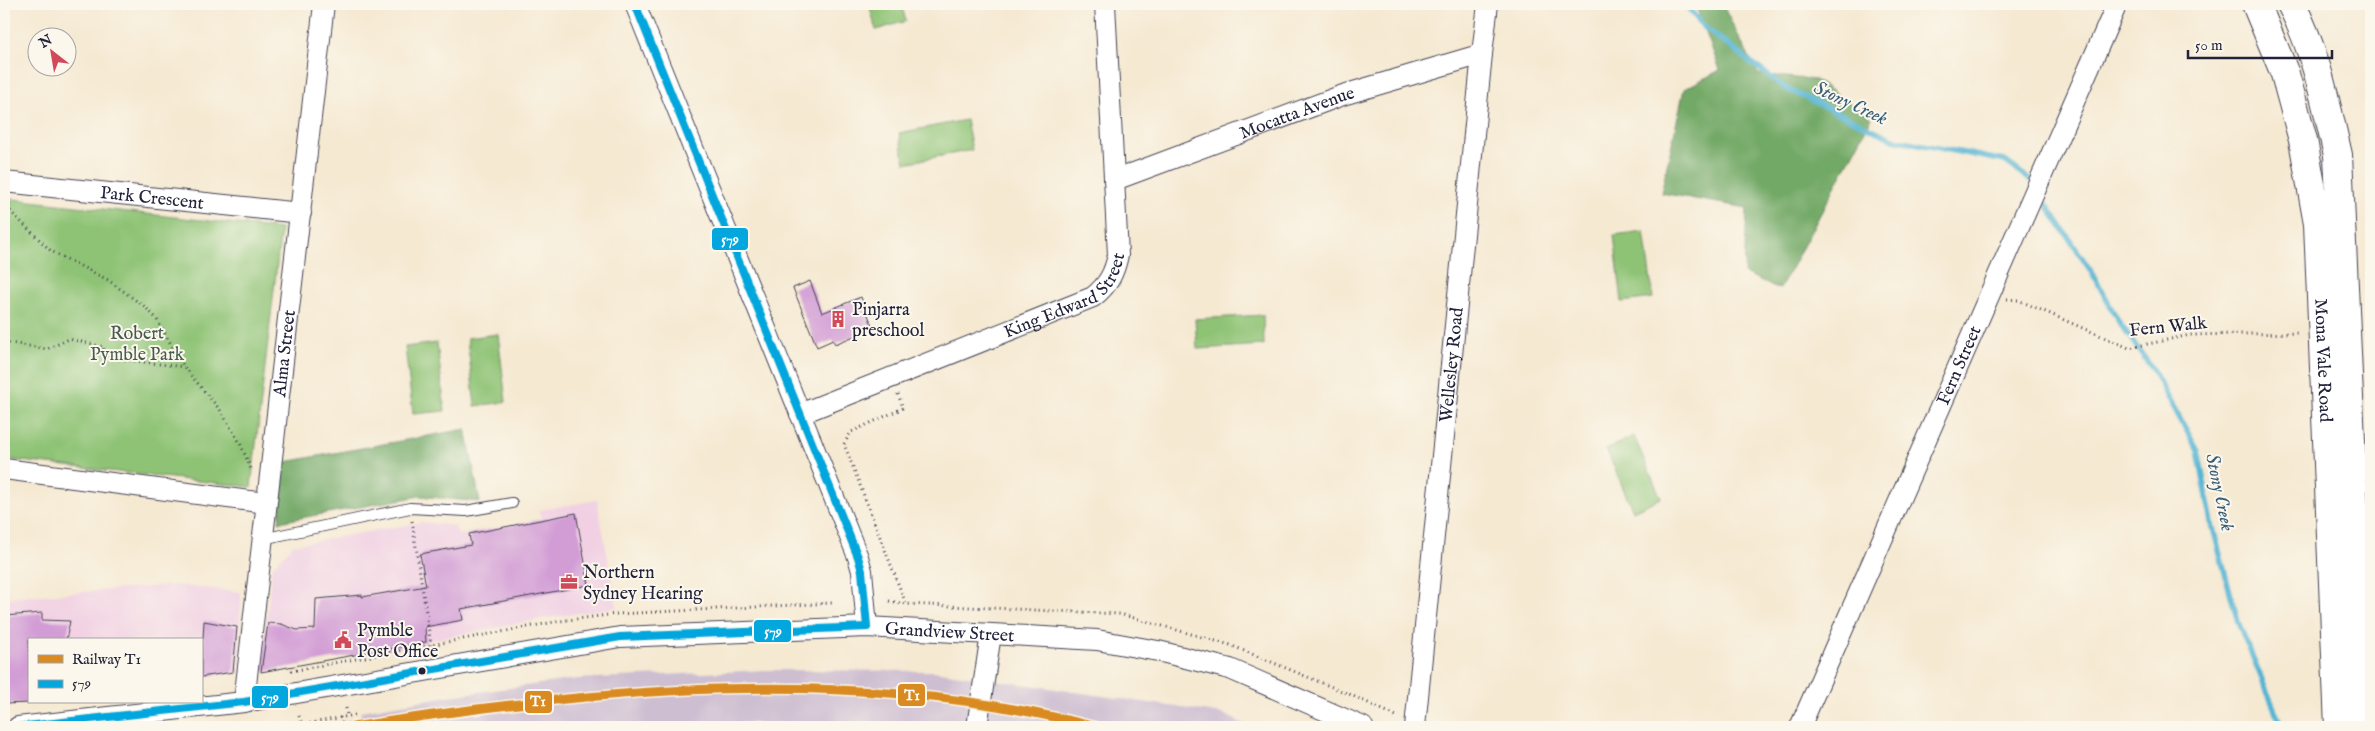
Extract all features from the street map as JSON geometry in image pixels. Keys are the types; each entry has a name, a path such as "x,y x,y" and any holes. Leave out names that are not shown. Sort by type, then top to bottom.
{"highway":[{"name":"Mona Vale Road","path":"2256,4 2285,74 2302,140 2318,224 2339,727"},
{"name":"Mona Vale Road","path":"2291,4 2323,88 2338,155 2364,727"}],"street":[{"name":"Alma Street","path":"244,702 324,4"},
{"path":"635,4 858,557 862,572 867,627"},
{"name":"King Edward Street","path":"800,414 1093,297 1106,286 1115,271 1118,255 1104,4"},
{"name":"Wellesley Road","path":"1407,722 1488,4"},
{"name":"Fern Street","path":"1800,727 2117,4"},
{"name":"Mocatta Avenue","path":"1115,180 1343,95 1482,54"},
{"name":"Park Crescent","path":"6,182 301,214"},
{"path":"4,469 266,503"},
{"name":"Grandview Street","path":"18,727 244,702 620,637 867,627 1097,640 1158,651 1230,669 1363,727"},
{"path":"977,727 991,634"},
{"path":"4,727 9,727"}],"lane":[{"path":"262,539 410,508 466,512 512,503"}],"path":[{"path":"4,230 10,211 6,182"},
{"path":"10,211 51,251 108,280 145,307 156,318 184,367 220,410 240,443 266,503"},
{"name":"Fern Walk","path":"1989,295 2018,300 2129,348 2190,335 2300,333"},
{"path":"4,342 47,349 68,338 104,346 103,357 184,367"},
{"path":"896,391 903,408 851,432 844,444 906,604"},
{"path":"410,508 431,645"},
{"path":"299,716 301,721 306,724 355,715 347,715 346,708"},
{"path":"1390,712 1407,722"},
{"path":"340,718 342,727"}],"shaded area":[{"path":"597,500 617,607 558,616 261,672 272,567 293,545 423,522 455,526 458,535 541,519 539,510"},
{"path":"175,585 241,592 239,673 202,677 202,638 28,638 28,698 4,701 4,598"},
{"path":"766,670 934,671 1223,714 1250,727 968,727 950,723 733,723 642,727 312,727 362,718 361,711 449,696 577,679"}],"green space":[{"path":"869,4 901,4 906,21 876,30"},
{"path":"1695,4 1722,4 1758,74 1815,80 1872,118 1780,289 1744,273 1747,208 1661,193 1684,89 1720,70"},
{"path":"966,120 972,150 905,163 899,133"},
{"name":"Robert Pymble Park","path":"4,198 281,229 251,487 4,459"},
{"path":"1644,231 1653,298 1622,302 1614,235"},
{"path":"1263,315 1264,345 1197,349 1195,319"},
{"path":"498,334 506,402 475,406 467,338"},
{"path":"437,343 445,411 413,414 405,347"},
{"path":"466,429 480,502 420,496 279,522 285,462"},
{"path":"1634,436 1661,498 1633,511 1606,449"}],"building":[{"name":"Pinjarra preschool","path":"810,281 822,313 861,297 872,325 855,332 857,335 835,344 833,340 817,347 793,288"},
{"path":"576,513 589,585 461,609 463,620 425,627 426,642 261,672 268,623 281,624 297,630 315,629 316,599 362,595 362,597 426,586 420,554 471,545 469,534"},
{"path":"42,613 42,620 70,621 66,638 28,638 28,703 4,704 4,616"},
{"path":"204,621 237,627 233,672 202,677"}],"waterway":[{"name":"Stony Creek","path":"1685,4 1704,27 1785,88 1893,139 2005,161 2029,179"},
{"name":"Stony Creek","path":"2046,204 2091,271 2119,322 2151,367 2198,451 2213,528 2238,622 2282,727"}],"rail line":[{"name":"T1","path":"353,727 445,713 538,702 632,693 725,689 819,689 912,695 1005,707 1096,727"}],"transit line":[{"name":"579","path":"18,727 244,702 620,637 867,627 862,571 858,557 635,4"}],"place":[{"name":"Pinjarra preschool","path":"838,319"},
{"name":"Northern Sydney Hearing","path":"569,582"},
{"name":"Pymble Post Office","path":"343,640"}]}
